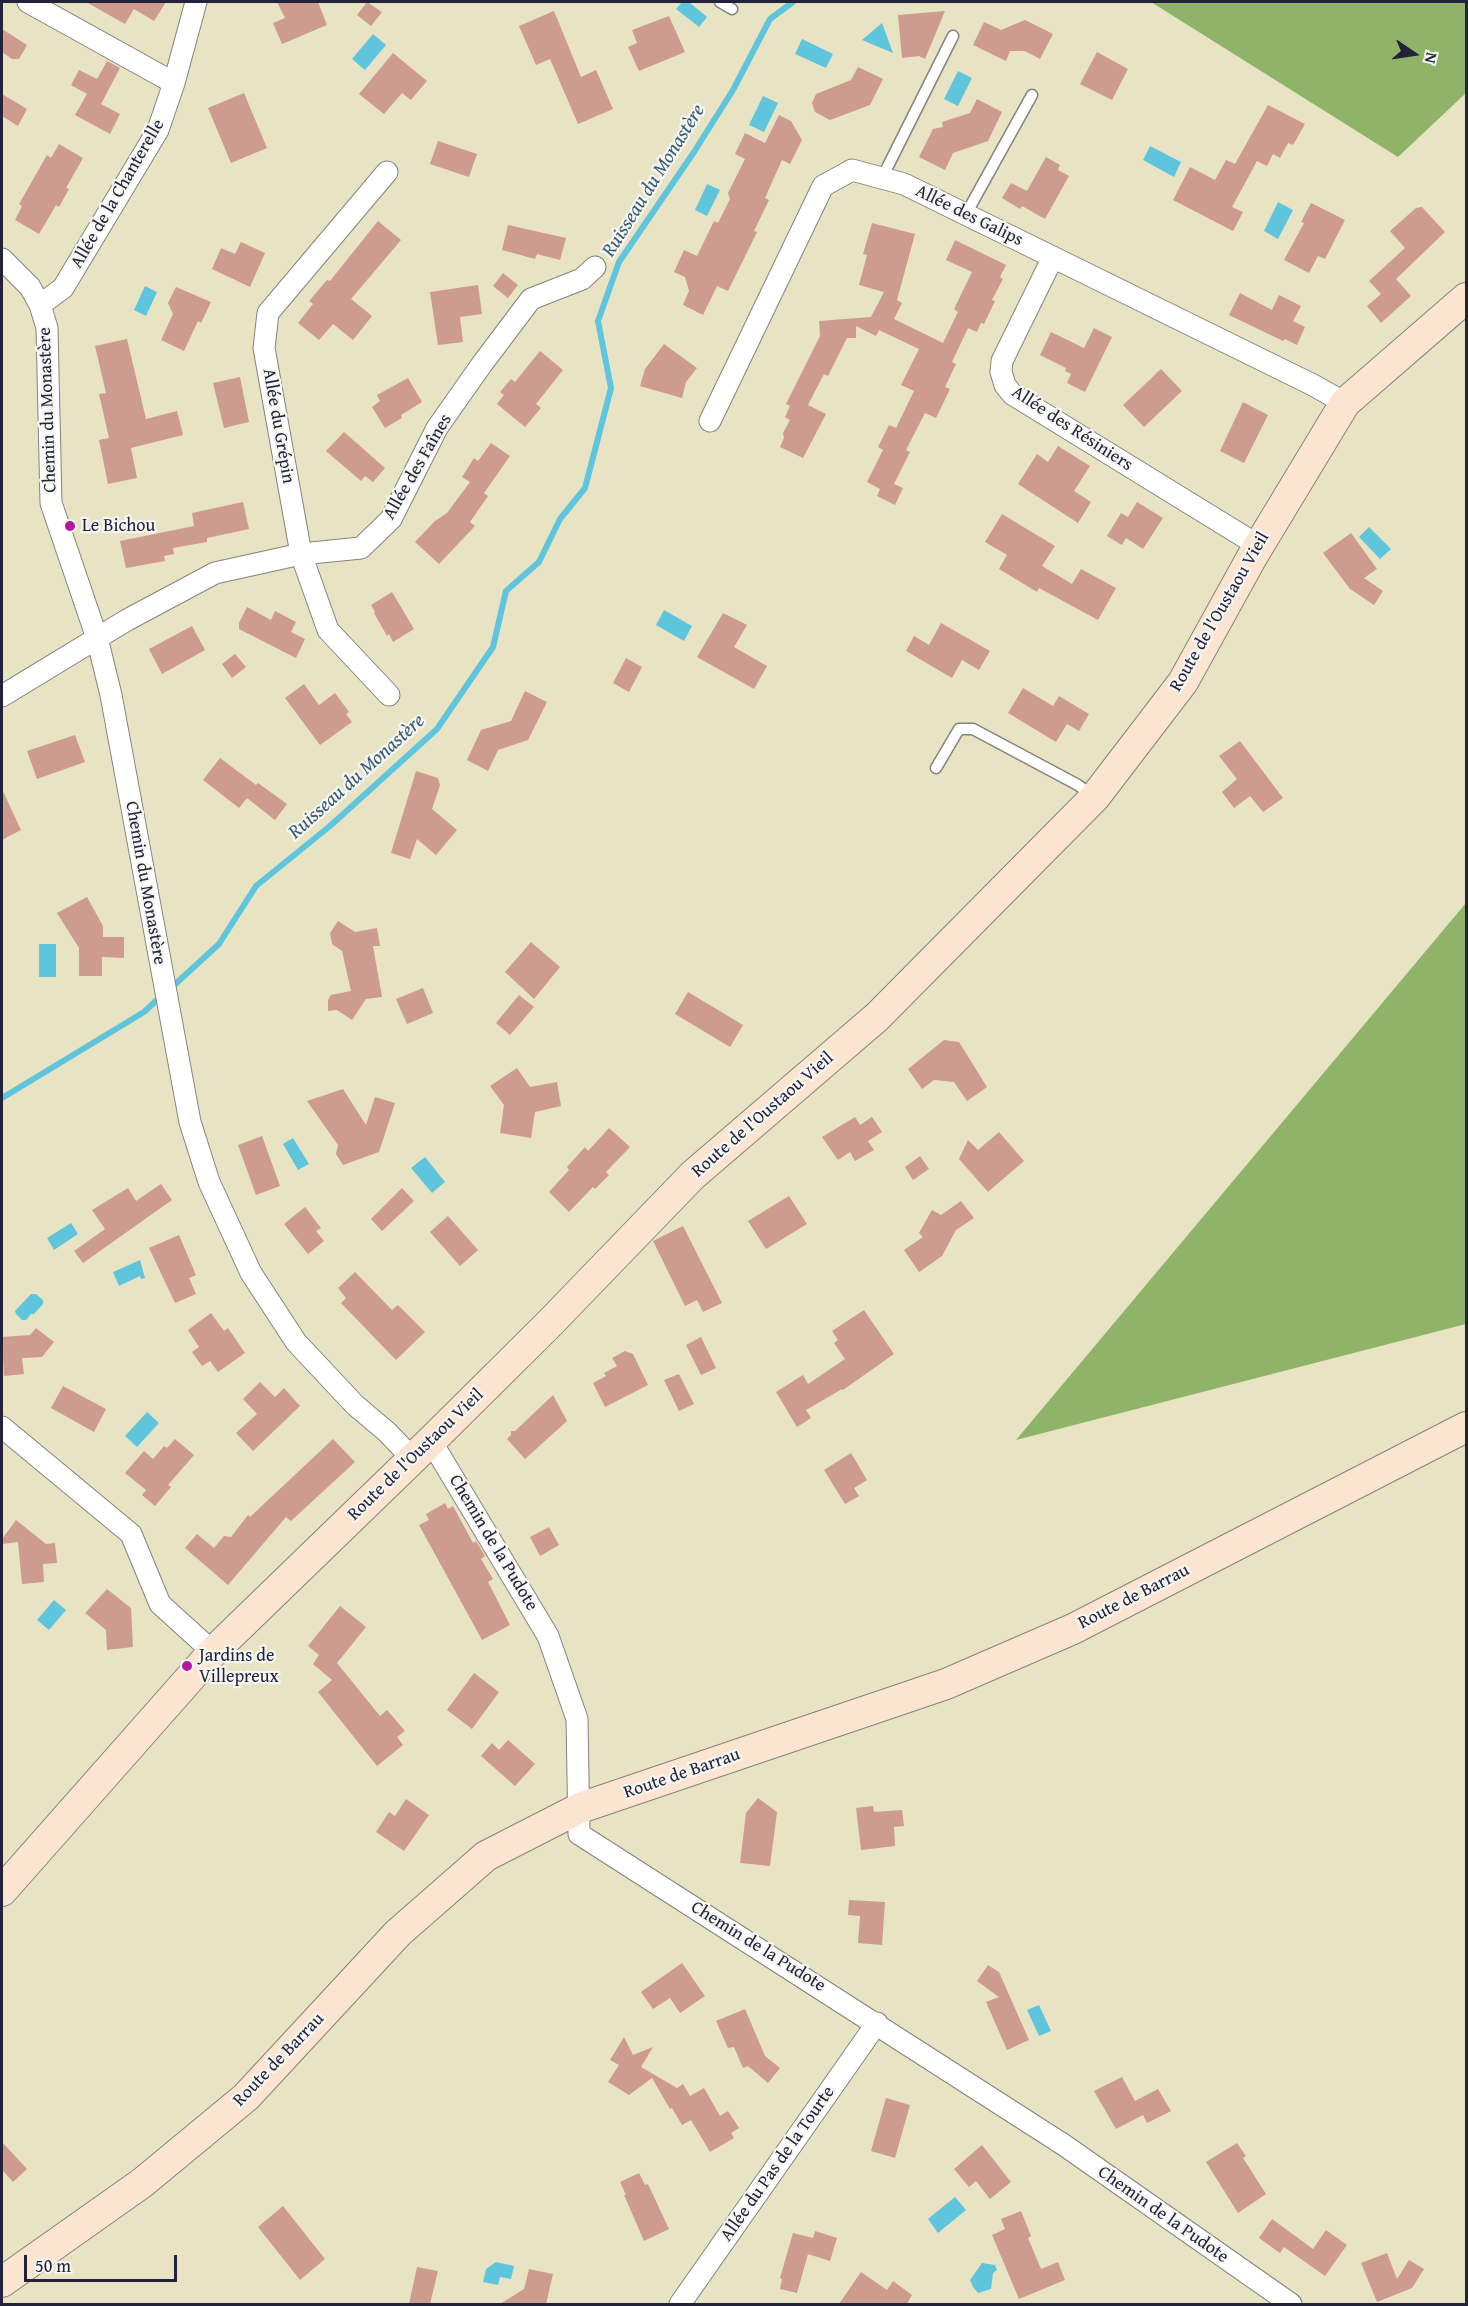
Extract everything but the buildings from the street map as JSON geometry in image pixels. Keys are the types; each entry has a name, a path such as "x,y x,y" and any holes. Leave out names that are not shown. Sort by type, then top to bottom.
{"street":[{"path":"28,2 174,83"},
{"name":"Allée de la Chanterelle","path":"40,305 63,288 158,130 174,83 196,2"},
{"name":"Allée des Galips","path":"710,421 823,186 852,170 904,184 1313,385 1345,403"},
{"name":"Allée du Grépin","path":"387,172 268,313 264,348 301,554 328,630 389,695"},
{"name":"Allée des Résiniers","path":"1053,257 1002,361 1001,372 1005,385 1012,394 1259,546"},
{"name":"Chemin du Monastère","path":"2,259 30,287 40,305 47,328 51,502 97,638 111,695 190,1122 209,1182 251,1274 296,1342 355,1405 387,1432 422,1449"},
{"name":"Allée des Faînes","path":"2,696 97,638 215,573 301,554 361,548 391,519 437,428 531,299 582,279 595,267"},
{"name":"Route de l'Oustaou Vieil","path":"2,1891 213,1652 549,1323 693,1174 877,1017 1095,797 1183,682 1259,546 1345,403 1467,298"},
{"path":"2,1427 131,1534 160,1604 213,1652"},
{"name":"Route de Barrau","path":"2,2282 142,2183 246,2097 398,1933 486,1856 579,1808 946,1684 1073,1629 1467,1427"},
{"name":"Chemin de la Pudote","path":"422,1449 548,1636 577,1719 579,1834 1064,2145 1291,2304"},
{"name":"Allée du Pas de la Tourte","path":"680,2304 877,2023"}],"lane":[{"path":"720,2 732,9"},
{"path":"882,178 953,36"},
{"path":"966,214 1032,95"},
{"path":"936,768 959,729 973,729 1078,785 1095,797"}],"green space":[{"path":"1151,2 1466,2 1466,93 1398,157"},
{"path":"1466,903 1466,1324 1016,1440"}],"water":[{"path":"682,2 689,2 707,17 699,27 676,9"},
{"path":"882,23 893,53 862,40"},
{"path":"373,34 386,45 365,70 352,59"},
{"path":"802,39 833,54 826,68 795,54"},
{"path":"958,71 972,78 958,106 944,99"},
{"path":"763,96 778,103 764,132 749,125"},
{"path":"1150,146 1181,162 1174,177 1143,160"},
{"path":"707,184 720,190 707,216 695,210"},
{"path":"1278,202 1293,210 1278,239 1264,231"},
{"path":"145,286 157,292 146,316 134,310"},
{"path":"1369,527 1391,549 1380,559 1359,537"},
{"path":"664,610 692,626 684,641 656,625"},
{"path":"39,944 56,944 56,977 39,977"},
{"path":"293,1138 309,1164 298,1170 283,1144"},
{"path":"425,1157 445,1182 432,1193 411,1168"},
{"path":"71,1223 78,1234 54,1250 47,1238"},
{"path":"140,1260 145,1278 141,1279 140,1276 119,1286 113,1272"},
{"path":"31,1294 36,1294 43,1300 43,1304 34,1314 22,1320 15,1311"},
{"path":"147,1412 159,1423 137,1447 125,1436"},
{"path":"54,1600 66,1610 49,1630 37,1620"},
{"path":"1039,2005 1051,2031 1039,2036 1027,2010"},
{"path":"955,2197 966,2210 938,2233 928,2219"},
{"path":"496,2262 514,2266 511,2279 500,2277 498,2285 483,2282 486,2269"},
{"path":"982,2263 995,2265 997,2270 993,2273 991,2289 978,2293 970,2280"}],"waterway":[{"name":"Ruisseau du Monastère","path":"171,988 219,944 256,886 330,826 437,729 493,647 506,591 539,562 560,519 585,488 611,388 598,321 619,262 733,90 770,19 793,2"},
{"name":"Ruisseau du Monastère","path":"2,1098 144,1012 158,999"}],"place":[{"name":"Le Bichou","path":"70,526"},
{"name":"Jardins de Villepreux","path":"187,1666"}]}
